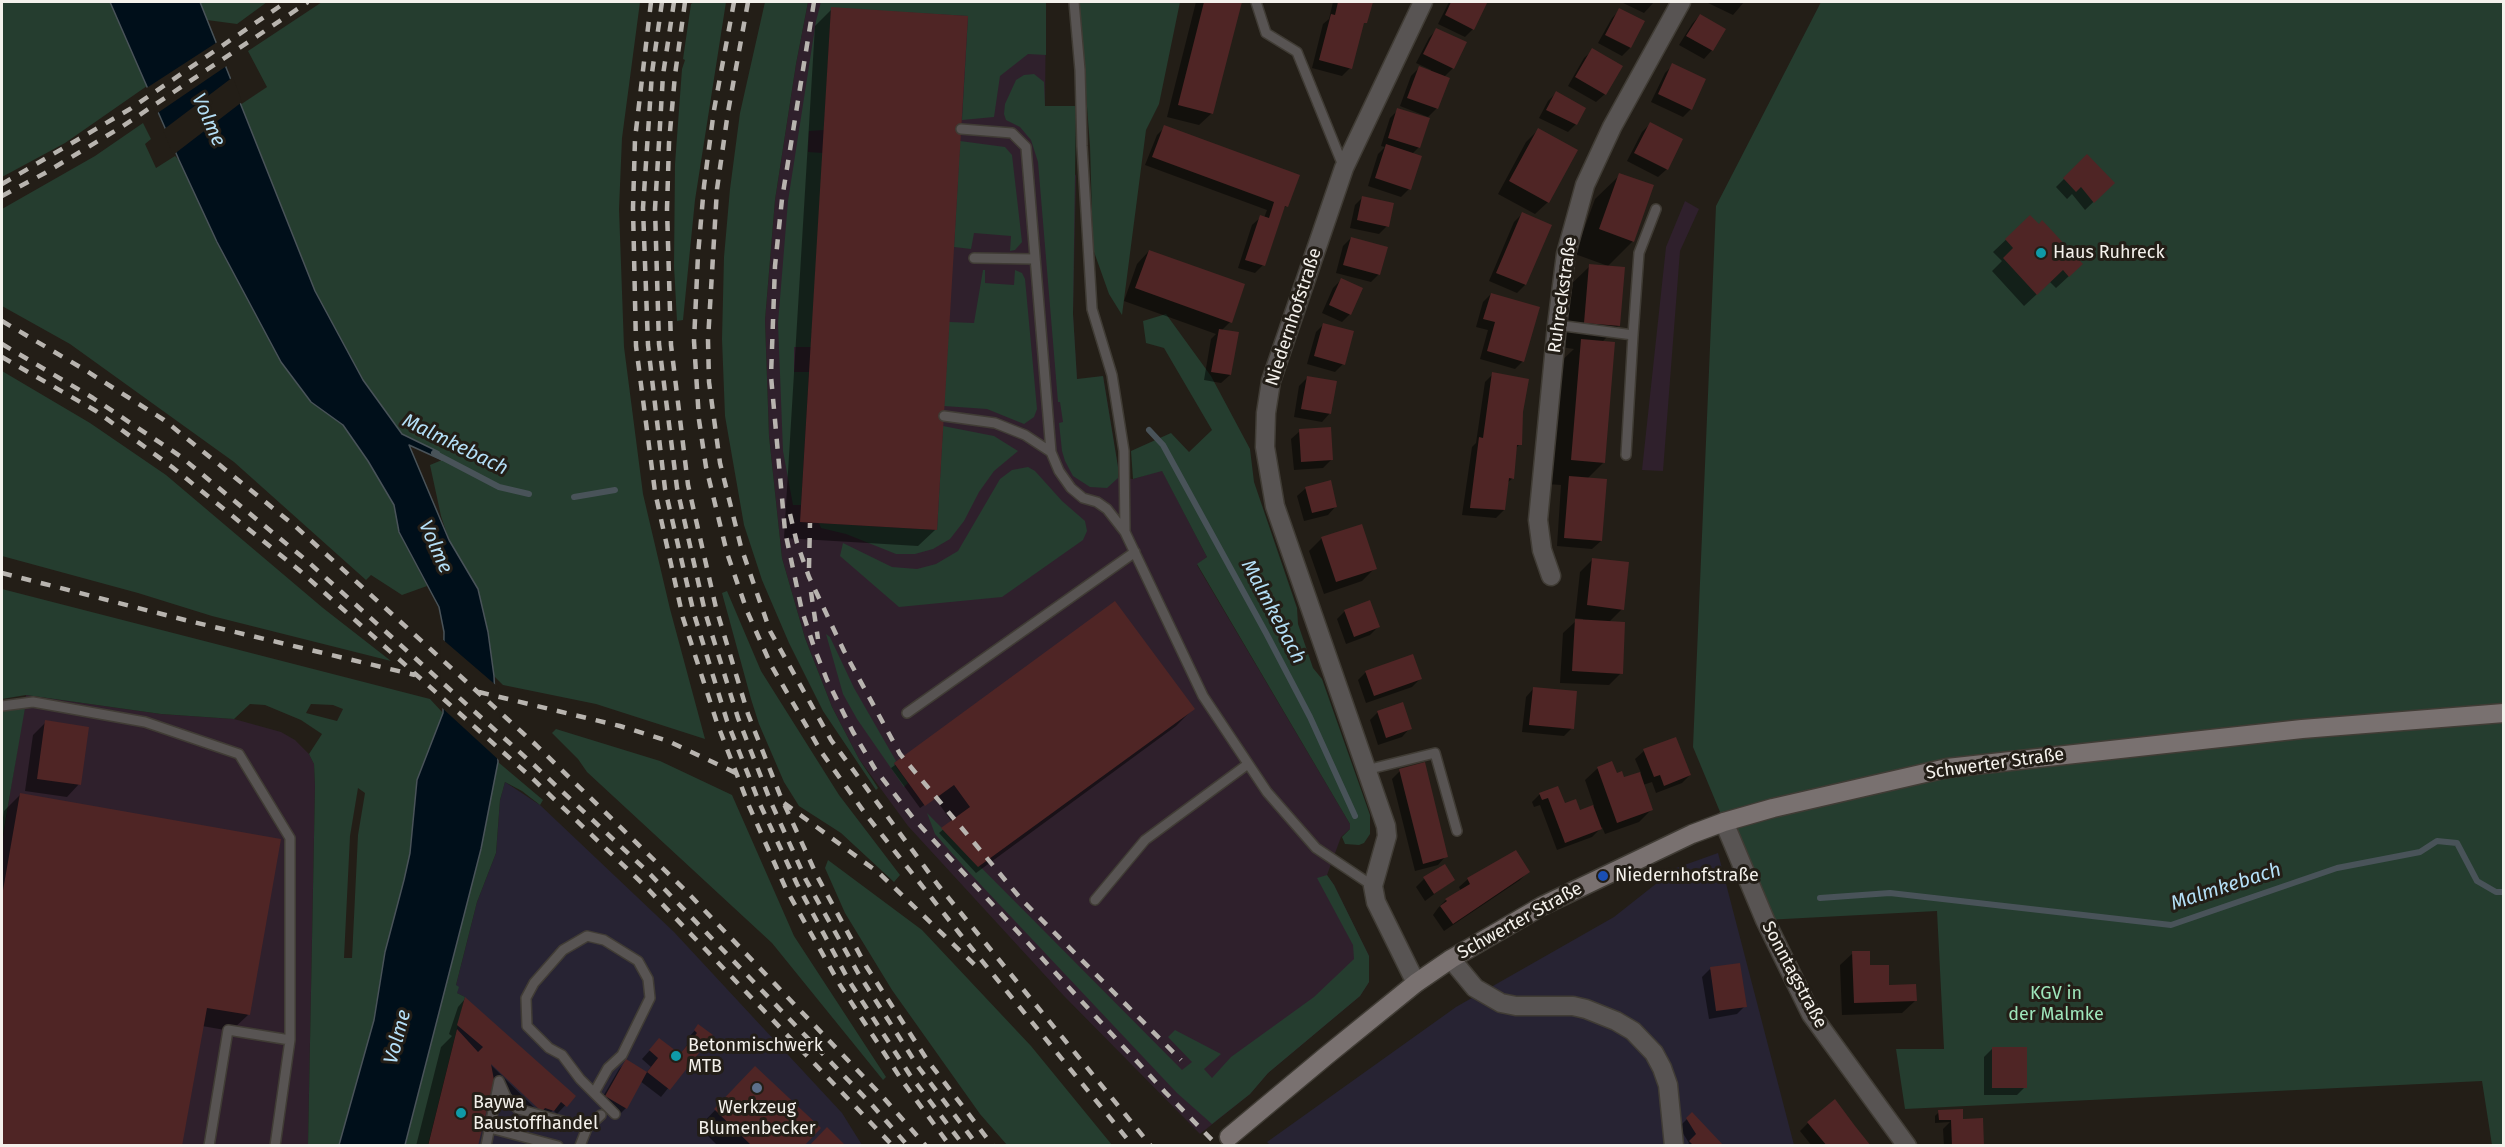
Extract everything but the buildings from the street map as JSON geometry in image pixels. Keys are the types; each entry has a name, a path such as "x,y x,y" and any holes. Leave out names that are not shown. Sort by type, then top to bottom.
{"main road":[{"name":"Schwerter Straße","path":"1229,1137 1416,984 1451,959 1542,906 1692,834 1724,822 1773,808 1947,768 2302,729 2504,712"}],"street":[{"name":"Niedernhofstraße","path":"1373,886 1387,836 1386,826 1275,506 1265,447 1266,413 1275,370 1344,168 1423,2"},
{"name":"Ruhreckstraße","path":"1551,576 1542,550 1538,520 1566,254 1585,186 1612,127 1682,2"},
{"name":"Sonntagstraße","path":"1724,822 1765,920 1811,1014 1907,1146"},
{"path":"1373,886 1381,916 1416,984"},
{"name":"Schwerter Straße","path":"1451,959 1475,988 1501,1003 1516,1006 1573,1006 1616,1021 1633,1031 1654,1053 1668,1085 1674,1146"}],"lane":[{"path":"1074,2 1080,70 1082,146 1092,309 1112,375 1124,451 1125,532"},
{"path":"1256,2 1266,33 1297,52 1344,168"},
{"path":"961,129 1012,133 1026,147 1051,452 1059,471 1071,488 1083,498 1097,502 1107,509 1125,532 1203,696 1267,792 1316,848 1373,886"},
{"path":"1626,455 1639,253 1656,209"},
{"path":"974,258 1035,259"},
{"path":"1557,325 1633,335"},
{"path":"944,416 995,423 1024,435 1051,452"},
{"path":"907,713 1135,552"},
{"path":"2,706 33,702 145,722 239,754 290,838 290,1040 275,1146"},
{"path":"1366,770 1435,753 1457,831"},
{"path":"1095,900 1145,840 1248,764"},
{"path":"594,1093 608,1068 622,1055 650,998 648,979 638,961 604,940 587,936 563,950 548,965 526,998 527,1026 549,1048 562,1055 594,1093 615,1114"},
{"path":"209,1146 228,1030 290,1040"},
{"path":"486,1146 499,1080 506,1097 518,1108 586,1128"},
{"path":"580,1146 586,1128 602,1115"},
{"path":"490,1128 558,1146"}],"shaded area":[{"path":"808,2 1046,2 1045,106 1076,176 1073,314 1077,380 1103,376 1118,477 1133,479 1162,470 1207,557 1197,565 1350,824 1350,829 1341,837 1327,875 1369,956 1369,982 1360,996 1268,1073 1250,1094 1200,1134 1064,996 908,826 859,759 832,707 805,638 782,558 769,436 765,320 775,200"},
{"path":"1685,201 1699,209 1680,251 1663,471 1642,470 1666,247"},
{"path":"26,695 161,714 234,719 281,732 295,740 309,754 314,764 315,786 308,1145 2,1146 2,842"},
{"path":"505,782 540,805 674,932 842,1113 862,1145 428,1146 465,997 457,993 456,985 477,902 496,853 500,800"},
{"path":"1718,853 1794,1145 1271,1146 1267,1142 1456,1007 1614,917 1676,868"}],"green space":[{"path":"2,2 110,2 147,86 65,143 2,177"},
{"path":"200,2 267,2 237,24 207,20"},
{"path":"322,2 640,2 622,138 619,209 624,347 643,494 670,609 705,739 596,704 503,685 494,676 488,632 478,589 449,540 441,516 430,465 442,460 439,453 402,434 363,380 315,291 240,105 267,87 248,51"},
{"path":"694,2 726,2 695,200 683,320 677,321 674,266 675,164 682,69 685,60 683,59 691,4"},
{"path":"765,2 808,2 775,200 765,320 769,436 782,558 805,638 832,707 859,759 878,788 876,790 823,711 789,643 762,580 744,525 725,416 722,339 724,257 730,189 740,113"},
{"path":"821,2 1046,2 1046,55 1028,54 1000,76 994,117 962,120 968,16 831,8 824,130 809,131 808,152 823,153 811,347 794,347 794,372 809,372 801,505 793,505 783,451 778,323 788,201 816,21"},
{"path":"1079,2 1180,2 1159,104 1146,130 1122,315 1109,294 1093,249 1090,146"},
{"name":"KGV in der Malmke","path":"1821,2 2503,2 2503,1145 2492,1145 2482,1081 1905,1109 1896,1049 1944,1049 1937,911 1765,920 1693,747 1716,206"},
{"path":"1034,74 1044,82 1045,106 1076,106 1073,314 1077,379 1103,376 1118,467 1118,478 1107,488 1090,487 1073,476 1062,451 1059,423 1063,422 1060,402 1058,402 1038,162 1031,140 1020,127 1006,120 1004,114 1005,104 1016,80 1024,75"},
{"path":"143,123 151,139 145,144 156,168 175,156 179,160 311,402 343,425 368,461 394,505 399,532 427,586 402,595 371,575 366,580 234,462 70,344 2,306 2,209 95,156"},
{"path":"960,141 1005,147 1012,155 1022,242 1015,250 1010,251 1011,236 974,233 971,249 954,247"},
{"path":"983,270 985,270 985,283 1014,285 1015,270 1022,273 1025,279 1037,409 1034,417 1024,424 987,409 944,406 949,322 974,323"},
{"path":"1166,314 1211,376 1250,449 1254,482 1297,608 1298,624 1313,668 1322,679 1370,815 1370,834 1364,843 1359,845 1345,844 1342,837 1350,829 1350,824 1197,564 1207,557 1162,471 1133,479 1131,451 1171,433 1189,452 1212,430 1164,348 1146,343 1143,321"},
{"path":"2,371 90,423 166,475 323,608 391,661 212,616 2,556"},
{"path":"943,426 994,436 1018,451 994,471 979,492 964,521 950,539 933,549 915,554 896,554 846,534 821,528 819,523 937,530"},
{"path":"1028,467 1035,471 1062,501 1085,521 1087,531 1083,540 1002,597 899,607 840,556 843,543 892,567 917,569 936,564 958,551 1000,479 1012,470"},
{"path":"2,589 430,699 443,713 417,780 410,853 385,952 374,1020 339,1145 308,1145 315,786 314,764 309,754 322,734 301,720 265,705 250,704 234,719 161,714 26,695 2,699","holes":["311,704 333,705 343,709 337,721 306,713","358,788 365,793 358,835 352,958 344,958 350,836"]},
{"path":"727,591 761,671 839,795 900,875 894,882 841,833 799,806 784,782 759,724 751,699 722,593"},
{"path":"826,634 830,637 854,688 896,761 894,764 908,783 904,787 857,719 843,694"},
{"path":"25,708 2,840 2,711"},
{"path":"556,729 660,761 732,795 794,936 886,1077 883,1080 772,943 587,772 578,759 552,733"},
{"path":"498,762 543,800 540,805 522,791 505,782 500,800 496,853 477,902 456,985 459,987 457,993 465,997 428,1145 405,1146 481,849"},
{"path":"927,813 1182,1070 1192,1062 1168,1037 1175,1030 1221,1054 1204,1069 1212,1078 1231,1057 1314,997 1354,959 1353,945 1317,878 1327,875 1334,885 1369,956 1369,982 1360,996 1268,1073 1250,1094 1212,1124 1177,1093 965,868 935,834"},
{"path":"828,860 922,930 1031,1046 1112,1145 1007,1145 980,1114 892,990 845,913 825,868"}],"water":[{"name":"Volme","path":"110,2 200,2 315,291 363,380 402,434 439,452 442,460 409,445 449,540 478,589 488,632 494,676 498,762 481,849 405,1145 339,1145 374,1020 385,952 410,853 417,780 443,713 444,632 439,607 399,532 394,505 368,461 343,425 311,402 281,362 217,242"}],"pier":[{"path":"219,41 228,65 156,114 145,89"},
{"path":"233,77 242,102 173,155 163,130"},
{"path":"441,638 498,687 501,762 440,706"}],"waterway":[{"name":"Malmkebach","path":"1149,430 1163,445 1266,633 1310,717 1355,816"},
{"name":"Malmkebach","path":"434,453 499,487 529,494"},
{"name":"Malmkebach","path":"574,497 615,490"},
{"name":"Malmkebach","path":"1820,898 1890,893 2171,925 2337,868 2420,852 2437,841 2457,843 2477,881 2496,892 2504,892"}],"railway":[{"path":"2,184 130,109 286,2"},
{"path":"2,196 123,126 308,2"},
{"path":"651,2 635,139 633,208 636,346 655,492 683,618 717,723 749,806 786,889 840,985 903,1082 950,1146"},
{"path":"662,2 652,73 643,208 648,345 665,489 694,614 727,721 759,802 797,884 849,981 910,1075 964,1146"},
{"path":"674,2 663,75 655,209 659,344 677,488 705,612 738,718 770,800 806,880 858,973 919,1068 978,1146"},
{"path":"685,2 669,143 667,209 671,345 688,485 716,608 748,714 780,795 817,876 866,966 928,1061 993,1146"},
{"path":"734,2 714,110 704,186 694,341 699,420 706,467 727,553 747,611 771,665 822,753 867,816 1133,1146"},
{"path":"748,2 717,189 708,340 709,382 720,463 741,547 770,631 831,740 938,885 1151,1146"},
{"path":"814,2 782,199 775,266 771,376 785,531 802,611 815,650 853,732 875,769 914,819 1165,1092 1218,1146"},
{"path":"2,321 164,420 295,526 536,745 686,891 882,1096 926,1146"},
{"path":"2,344 93,398 180,456 306,560 534,765 647,871 872,1105 908,1146"},
{"path":"2,357 96,411 172,467 299,570 532,778 644,885 893,1146"},
{"path":"790,514 809,577 844,651 900,754 1021,899 1181,1060"},
{"path":"809,568 810,523"},
{"path":"2,573 415,675"},
{"path":"811,592 818,639"},
{"path":"479,692 620,726 668,741 738,774"},
{"path":"784,803 879,873 978,968"}],"place":[{"name":"Haus Ruhreck","path":"2041,253"},
{"name":"Niedernhofstraße","path":"1603,876"},
{"name":"Betonmischwerk MTB","path":"676,1056"},
{"name":"Werkzeug Blumenbecker","path":"757,1088"},
{"name":"Baywa Baustoffhandel","path":"461,1113"}]}
